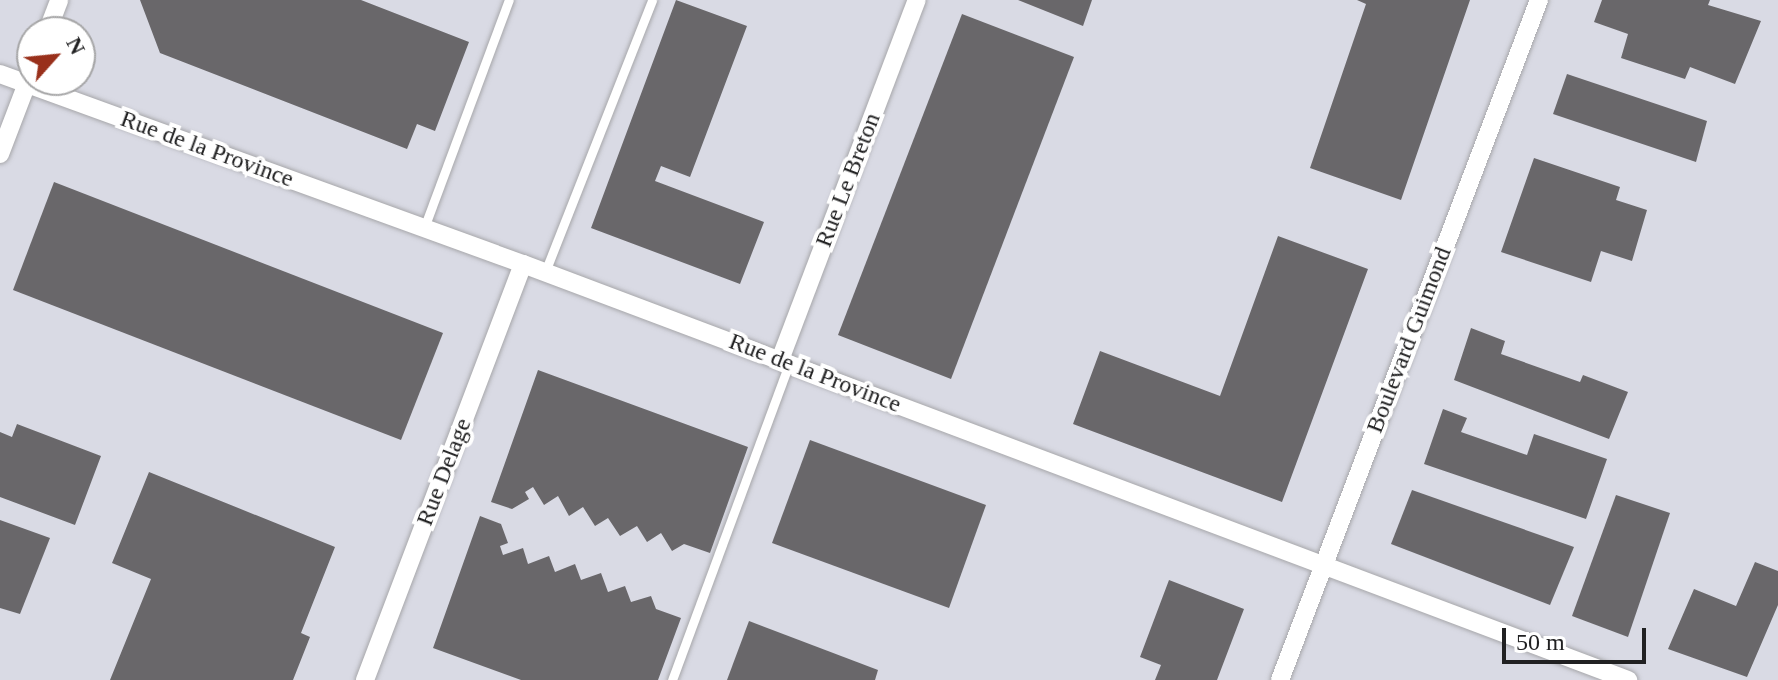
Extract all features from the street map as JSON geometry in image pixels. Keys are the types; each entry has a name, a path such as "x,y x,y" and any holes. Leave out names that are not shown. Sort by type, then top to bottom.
{"street":[{"name":"Rue Le Breton","path":"785,362 917,0"},
{"name":"Boulevard Guimond","path":"1280,680 1539,0"},
{"path":"0,154 22,96"},
{"name":"Rue de la Province","path":"79,96 1628,680"},
{"name":"Rue Delage","path":"365,680 523,264"}],"lane":[{"path":"424,228 509,0"},
{"path":"545,272 652,0"},
{"path":"672,680 785,362"}],"shaded area":[{"path":"0,0 1778,0 1778,680 0,680"}],"building":[{"path":"140,0 361,0 469,42 435,131 417,124 407,149 160,53"},
{"path":"676,0 747,26 690,177 661,166 655,181 764,222 740,284 591,228"},
{"path":"1018,0 1092,0 1083,26"},
{"path":"1357,0 1470,0 1401,200 1310,168 1366,4"},
{"path":"1602,0 1710,0 1708,5 1761,21 1735,84 1690,67 1685,79 1621,58 1628,34 1594,22"},
{"path":"962,14 1074,57 951,379 838,335"},
{"path":"1567,74 1707,121 1696,162 1553,114"},
{"path":"1534,158 1620,187 1616,200 1647,210 1632,261 1601,251 1591,282 1501,252"},
{"path":"54,182 443,333 401,440 13,290"},
{"path":"1278,236 1368,269 1282,502 1073,424 1100,351 1220,396"},
{"path":"1471,328 1505,341 1501,354 1580,382 1583,375 1628,392 1609,439 1454,380"},
{"path":"538,370 748,447 710,553 684,544 672,551 661,533 647,542 637,526 620,536 608,518 595,526 583,507 569,516 558,496 544,505 533,487 525,492 529,499 512,509 491,502"},
{"path":"1443,409 1467,418 1461,432 1527,455 1534,434 1607,459 1586,519 1424,464"},
{"path":"17,424 101,456 75,525 0,497 0,432 12,437"},
{"path":"810,440 986,505 949,608 772,543"},
{"path":"149,472 335,547 301,633 310,637 293,680 110,680 151,579 112,563"},
{"path":"1412,490 1574,547 1550,605 1391,544"},
{"path":"1616,495 1670,513 1628,637 1572,616"},
{"path":"480,516 501,524 508,543 500,546 503,555 523,548 528,564 549,556 555,572 575,564 581,580 601,573 608,592 625,586 631,602 651,596 656,609 681,618 658,680 521,680 433,648"},
{"path":"0,520 50,538 20,614 0,608"},
{"path":"1755,562 1778,571 1778,605 1747,677 1668,649 1694,589 1736,606"},
{"path":"1169,580 1244,609 1217,680 1155,680 1161,665 1140,657"},
{"path":"749,621 878,670 875,680 727,680"}]}
